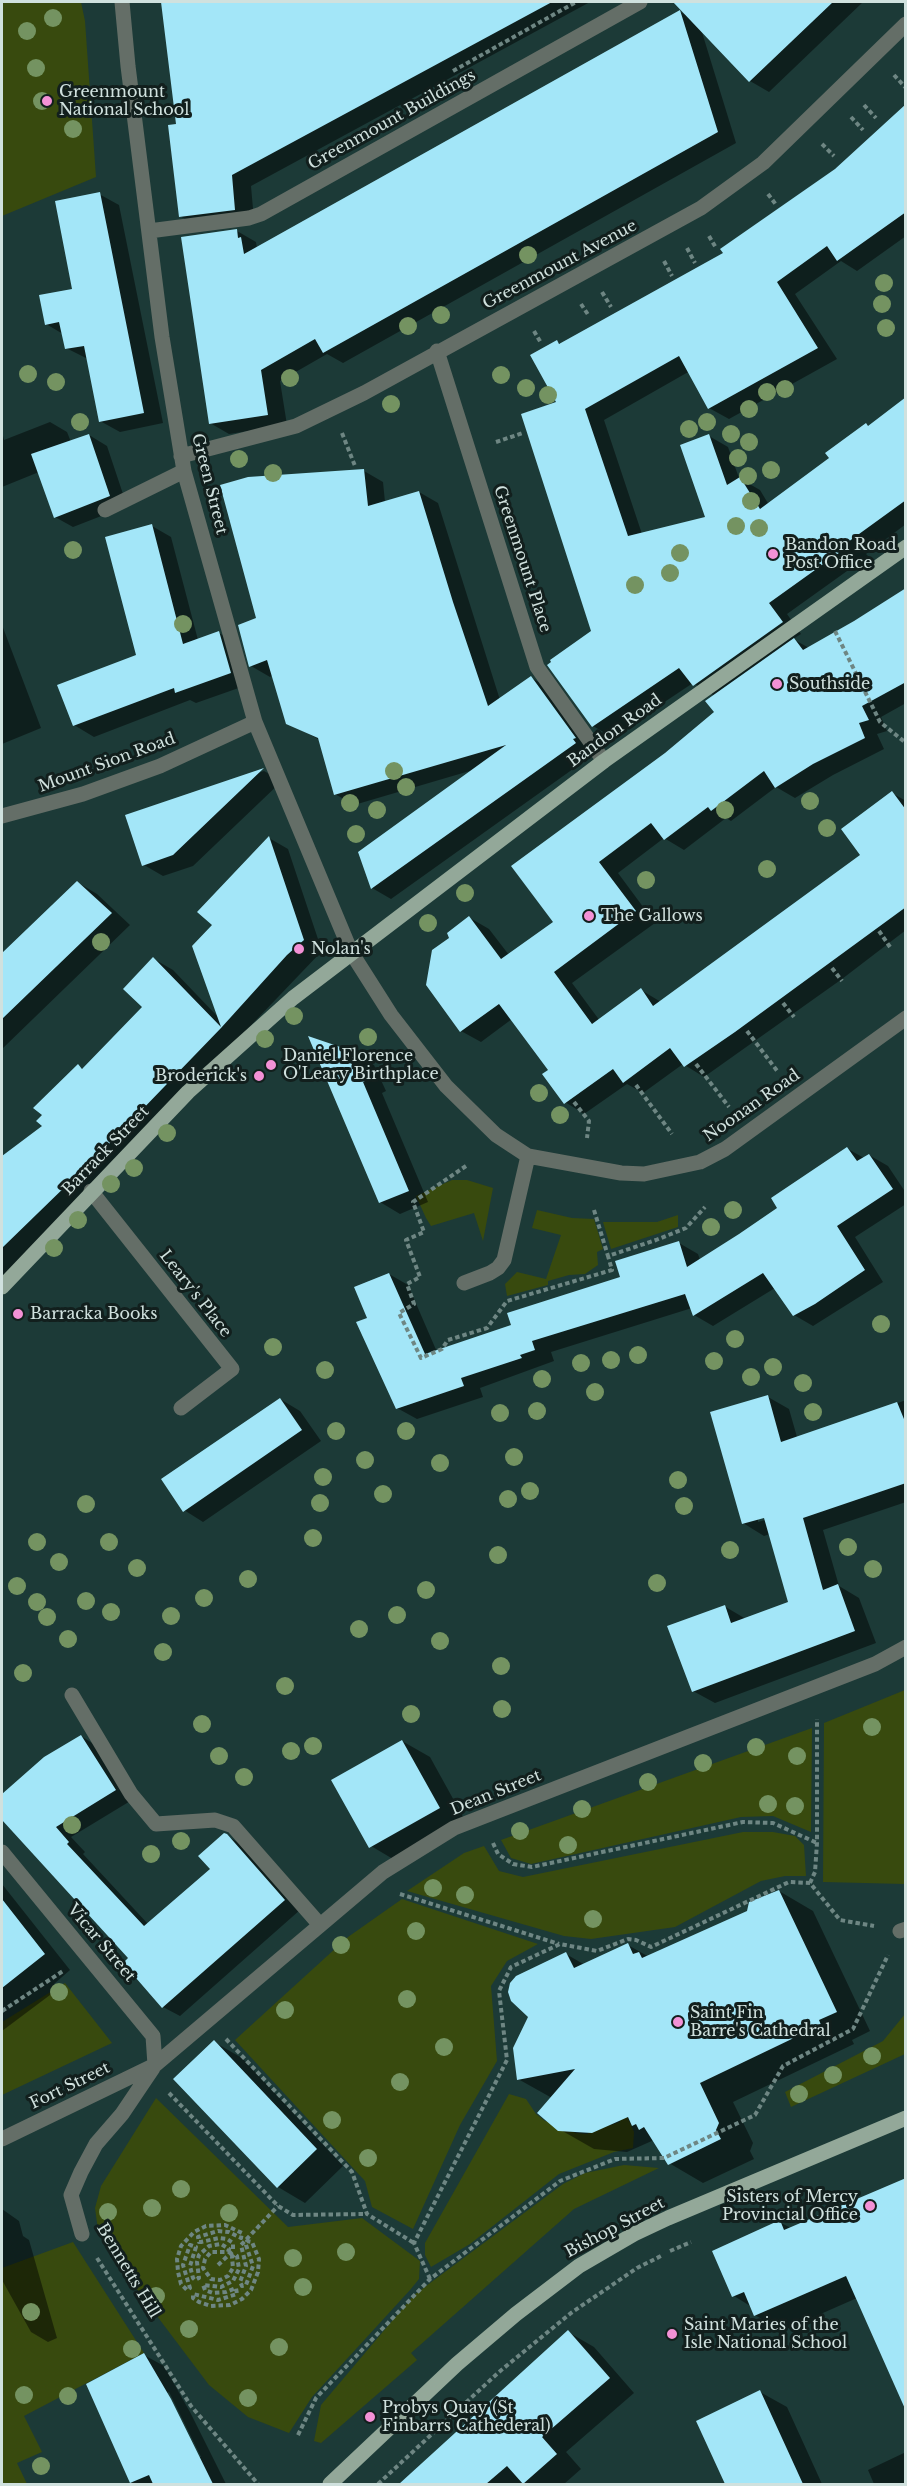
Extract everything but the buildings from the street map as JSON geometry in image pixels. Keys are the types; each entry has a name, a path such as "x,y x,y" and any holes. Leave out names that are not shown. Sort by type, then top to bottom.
{"main road":[{"name":"Bandon Road","path":"351,952 604,761 906,547"},
{"name":"Barrack Street","path":"2,1287 91,1191 188,1092 293,998 351,952"},
{"name":"Bishop Street","path":"330,2484 457,2364 516,2314 579,2266 634,2234 668,2218 906,2118"}],"street":[{"name":"Green Street","path":"122,2 162,338 183,463 255,722 351,952"},
{"name":"Greenmount Buildings","path":"149,231 249,218 261,214 640,2"},
{"name":"Greenmount Avenue","path":"105,510 183,463 296,426 364,393 702,208 763,163 906,24"},
{"name":"Greenmount Place","path":"437,351 537,667 604,761"},
{"name":"Mount Sion Road","path":"2,816 83,794 160,766 255,722"},
{"name":"Noonan Road","path":"351,952 391,1015 446,1086 496,1135 528,1156 621,1173 644,1174 700,1162 748,1134 906,1018"},
{"path":"464,1283 498,1268 504,1260 528,1156"},
{"name":"Leary's Place","path":"91,1191 232,1369 181,1408"},
{"name":"Dean Street","path":"155,2065 383,1872 454,1828 875,1664 906,1647"},
{"path":"72,1695 131,1794 156,1824 215,1820 233,1826 320,1925"},
{"name":"Vicar Street","path":"2,1852 153,2036 155,2065"},
{"name":"Fort Street","path":"2,2139 155,2065"},
{"name":"Bennetts Hill","path":"82,2234 71,2195 96,2144 122,2114 155,2065"}],"path":[{"path":"338,422 355,466"},
{"path":"495,442 523,433"},
{"path":"833,627 880,722 906,743"},
{"path":"879,931 890,947"},
{"path":"832,968 842,981"},
{"path":"783,1003 794,1017"},
{"path":"747,1031 778,1072"},
{"path":"696,1064 729,1107"},
{"path":"636,1085 672,1134"},
{"path":"574,1102 589,1121 587,1138"},
{"path":"594,1210 608,1256"},
{"path":"806,1722 826,1715"},
{"path":"810,1883 815,1872 817,1843 817,1719"},
{"path":"491,1840 498,1854 513,1864 532,1867 742,1822 773,1823 817,1843"},
{"path":"298,2435 316,2398 430,2279 560,2181 615,2159 664,2158 755,2115 783,2066 853,2029 903,1930 840,1920 810,1883 789,1882 651,1947 628,1939 597,1951 560,1944 398,1893 408,1887"},
{"path":"414,2243 507,2060 499,1991 512,1968 560,1944"},
{"path":"2,2011 63,1970"},
{"path":"234,2031 225,2039 352,2172 366,2214"},
{"path":"164,2088 278,2206 293,2216 366,2214 414,2243 430,2279"},
{"path":"218,2265 233,2251 234,2245 227,2239 219,2238 199,2242 198,2237 218,2230 241,2238 243,2234 237,2229 225,2225 206,2226 194,2232 181,2246 177,2259 177,2272 181,2284 187,2290 190,2288 183,2265 190,2245 196,2247 190,2265 195,2280 199,2278 197,2268 199,2255 208,2246 222,2244 229,2249 228,2252 212,2252 205,2259 203,2268 211,2279 220,2280 228,2276 232,2268 232,2256 235,2254 239,2269 233,2281 221,2287 203,2285 205,2290 213,2293 236,2288 237,2294 218,2300 193,2294 193,2298 211,2306 230,2305 242,2299 257,2279 259,2259 252,2242 247,2241 253,2266 246,2285 242,2286 240,2282 246,2266 241,2246 278,2206"},
{"name":"Bennetts Hill","path":"82,2234 191,2406 258,2484"},
{"path":"378,2484 499,2372 571,2313 637,2268 696,2240"}],"green space":[{"name":"Greenmount National School","path":"2,2 81,2 85,21 96,177 2,216"},
{"path":"452,1180 467,1180 493,1188 483,1241 474,1213 431,1226 426,1218 416,1196"},
{"path":"537,1210 572,1218 594,1219 603,1249 597,1252 598,1265 585,1274 569,1275 548,1281 548,1285 507,1296 505,1284 517,1272 546,1279 561,1235 532,1228"},
{"path":"678,1215 678,1227 611,1249 603,1222 657,1222"},
{"path":"905,1690 905,1884 823,1882 824,1723"},
{"path":"812,1728 811,1832 773,1816 741,1817 531,1864 511,1858 501,1840"},
{"path":"743,1832 773,1832 795,1836 804,1845 806,1876 785,1876 761,1881 675,1927 591,1939 564,1936 407,1891 464,1853 484,1846 499,1871 523,1877"},
{"path":"402,1899 538,1944 507,1961 491,1986 497,2061 460,2125 413,2229 372,2207 365,2181 235,2040 348,1937"},
{"path":"65,1983 112,2043 2,2095 2,2022"},
{"path":"905,2014 905,2054 791,2107 785,2092 883,2041"},
{"path":"509,2094 526,2099 536,2114 545,2121 571,2127 575,2133 588,2134 588,2127 620,2122 619,2117 626,2114 634,2132 633,2148 614,2152 559,2174 470,2244 431,2267 425,2255 425,2243"},
{"path":"156,2098 288,2227 362,2218 420,2261 419,2279 312,2397 289,2433 248,2417 209,2385 120,2267 98,2230 95,2208 101,2186"},
{"path":"624,2165 659,2168 574,2209 411,2353 417,2360 321,2443 314,2441 321,2405 414,2295 563,2184 585,2173"},
{"path":"73,2242 144,2353 24,2416 42,2452 17,2463 27,2484 2,2484 2,2268"}],"place":[{"name":"Greenmount National School","path":"47,101"},
{"name":"Bandon Road Post Office","path":"773,554"},
{"name":"Southside","path":"777,684"},
{"name":"The Gallows","path":"589,916"},
{"name":"Nolan's","path":"299,949"},
{"name":"Daniel Florence O'Leary Birthplace","path":"271,1065"},
{"name":"Broderick's","path":"259,1076"},
{"name":"Barracka Books","path":"18,1314"},
{"name":"Saint Fin Barre's Cathedral","path":"678,2022"},
{"name":"Sisters of Mercy Provincial Office","path":"870,2206"},
{"name":"Saint Maries of the Isle National School","path":"672,2334"},
{"name":"Probys Quay (St Finbarrs Cathederal)","path":"370,2417"}]}
